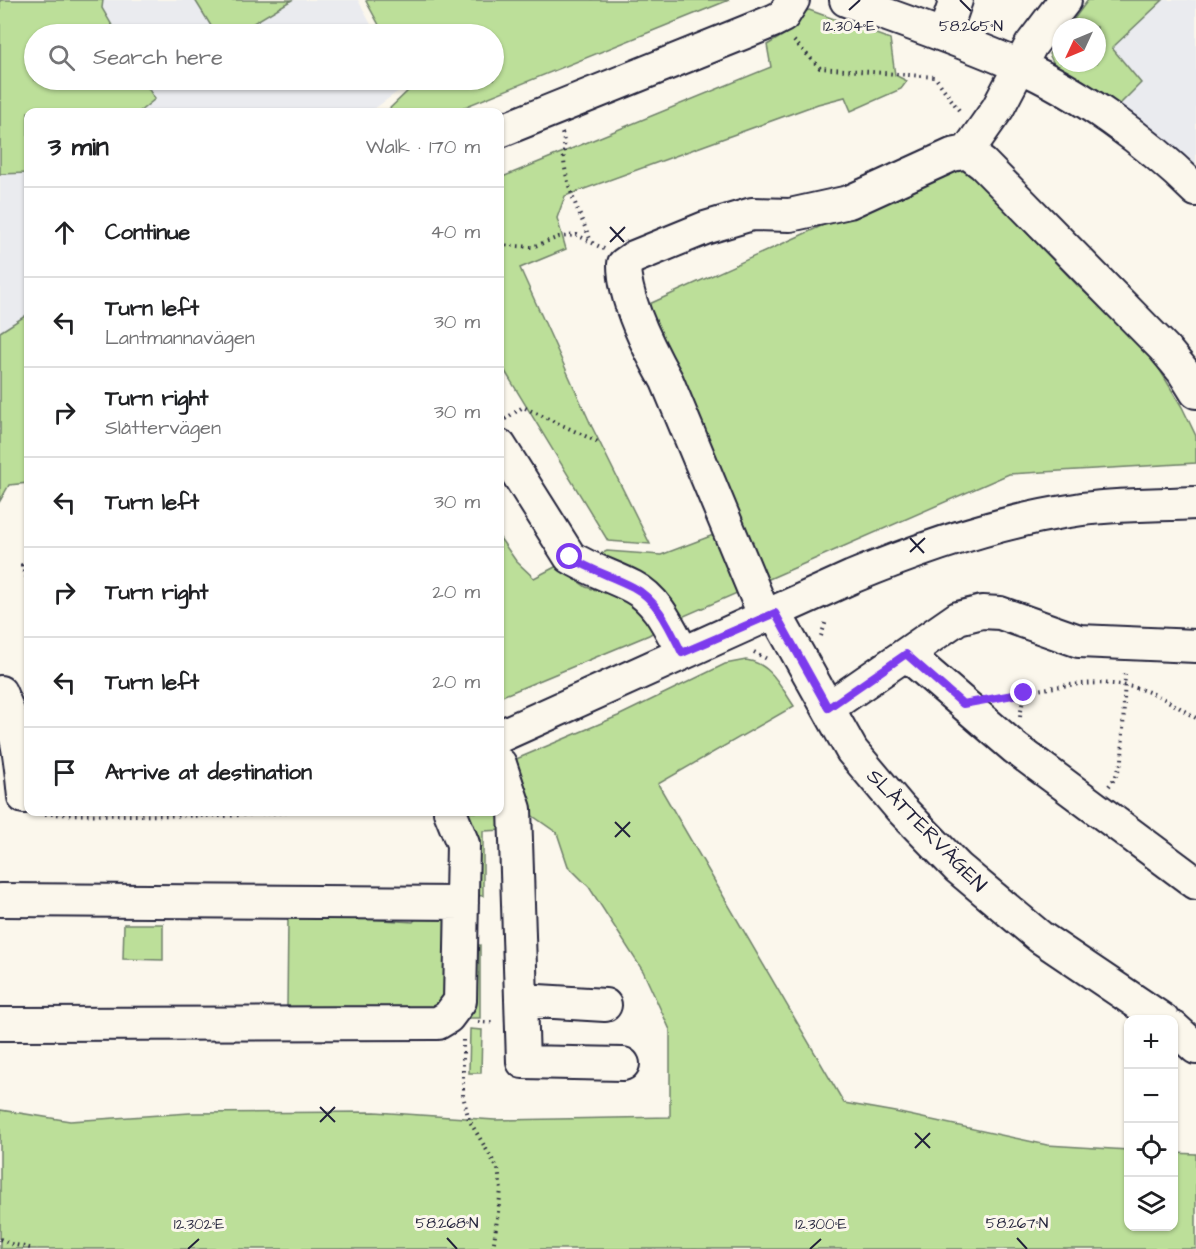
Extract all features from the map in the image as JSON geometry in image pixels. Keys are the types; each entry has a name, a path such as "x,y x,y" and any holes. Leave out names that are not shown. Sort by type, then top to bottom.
{"street":[{"path":"846,0 944,35 1018,65 1057,86 1121,126 1196,190"},
{"path":"944,35 956,0"},
{"path":"624,264 634,257 705,228 752,214 790,215 849,202 952,155 973,143 998,108 1030,45 1065,0"},
{"path":"504,129 783,10"},
{"path":"973,143 992,172 1164,348 1183,371 1196,392"},
{"name":"SLÅTTERVÄGEN","path":"624,264 624,279 647,344 667,381 770,615 800,660 852,752 900,808 958,868 1040,937 1156,1015"},
{"path":"504,452 570,557 587,568 635,588 662,614 682,653"},
{"path":"504,734 852,577 906,555 1000,525 1078,509 1196,503"},
{"path":"828,708 958,618 982,612 1000,613 1079,641 1196,646"},
{"path":"906,654 1015,748 1196,883"},
{"path":"0,692 19,745 23,801"},
{"path":"504,776 515,809 523,1062 623,1064"},
{"path":"0,1024 438,1023 448,1017 460,1001 463,844 452,816"},
{"path":"0,900 462,903"},
{"path":"521,1000 605,1005"}],"path":[{"path":"783,10 805,50 820,68 935,77 973,143"},
{"path":"560,128 566,145 564,160 573,199 591,241"},
{"path":"504,246 532,247 559,237 577,235 610,252 624,264"},
{"path":"504,420 524,407 598,442"},
{"path":"800,660 822,647 821,636 827,617"},
{"path":"1094,805 1115,778 1122,761 1124,685 1128,643"},
{"path":"963,704 1057,687 1124,685 1151,693 1196,718"},
{"path":"460,1001 464,1066 463,1095 469,1120 498,1169 501,1190 494,1249"},
{"path":"0,1239 34,1249"}],"shaded area":[{"path":"103,0 358,0 371,24 111,24 102,8"},
{"path":"1163,0 1196,0 1196,173 1118,106 1112,48"},
{"path":"149,90 400,90 375,108 144,108 154,99"},
{"path":"24,173 24,317 0,332 0,174"}],"green space":[{"path":"0,0 103,0 102,8 111,24 24,24 24,90 149,90 155,99 144,108 24,108 24,173 0,174"},
{"path":"195,0 292,0 252,24 210,24"},
{"path":"729,0 462,108 390,108 409,90 504,90 504,24 379,24 366,1"},
{"path":"1088,0 1163,0 1112,48 1141,83 1118,106 1060,72 1106,72 1106,18 1075,18"},
{"path":"809,10 890,39 895,75 907,81 901,89 851,111 845,97 818,104 565,196 557,218 566,249 520,268 592,427 650,544 608,541 504,370 504,176 771,67 767,45 792,30 799,13"},
{"path":"960,163 1078,286 1151,355 1182,407 1196,436 1196,463 1009,474 682,617 596,556 607,551 661,555 737,526 645,306"},
{"path":"24,317 24,483 9,485 0,501 0,332"},
{"path":"504,544 516,561 534,578 557,566 586,587 637,602 660,628 649,635 504,695"},
{"path":"746,660 762,666 780,684 794,706 658,784 844,1103 1047,1145 1124,1150 1124,1231 1178,1231 1178,1153 1196,1154 1196,1249 0,1249 0,1110 70,1121 190,1113 375,1112 495,1120 670,1117 670,1030 643,971 589,887 568,866 557,833 530,814 514,760 618,716 725,664"},
{"path":"464,816 501,816 505,830 483,831 483,896 474,895"},
{"path":"442,915 447,923 448,991 436,1010 287,1008 288,919 334,917 413,922 418,916"},
{"path":"124,924 163,924 163,960 123,959"},
{"path":"470,945 480,945 480,1018 470,1018"},
{"path":"470,1029 482,1030 481,1073 469,1073"}],"route":[{"path":"570,557 587,568 635,588 662,614 682,653 775,613 828,708 906,654 963,704 1024,693"}]}
